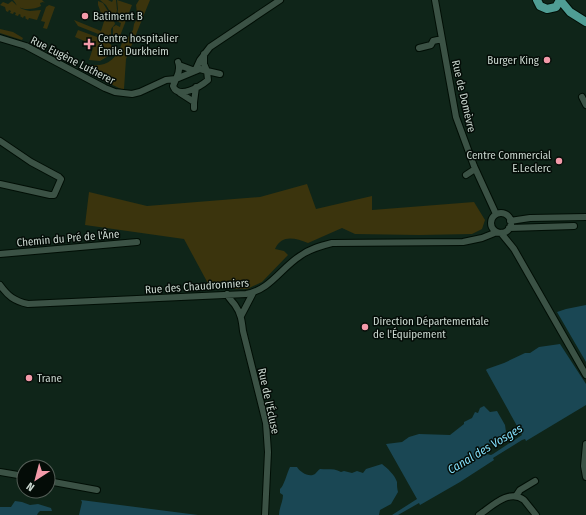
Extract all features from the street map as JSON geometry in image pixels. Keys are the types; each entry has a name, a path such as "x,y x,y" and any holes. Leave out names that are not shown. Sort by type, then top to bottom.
{"main road":[{"path":"537,0 543,8 551,9 582,20"},
{"path":"551,9 556,7 560,0 570,12 582,20"}],"street":[{"path":"195,71 204,54 210,47 280,0"},
{"name":"Rue de Domèvre","path":"435,0 456,116 475,169 496,214"},
{"name":"Rue Eugène Lutherer","path":"0,38 26,46 115,92 132,94 140,92 160,82 176,79 195,71"},
{"path":"419,48 431,45 433,40 442,39"},
{"path":"204,54 204,64 207,71 208,80"},
{"path":"178,63 195,71 203,69 221,74 196,88 178,92 173,86 178,73 178,63"},
{"path":"160,82 178,92 194,105 196,88"},
{"path":"582,97 586,105"},
{"path":"0,141 31,162 59,177 61,180 54,195 0,184"},
{"path":"466,175 475,169"},
{"path":"482,238 492,225 492,219 496,214 506,214 510,221 509,229 514,249"},
{"path":"510,221 530,218 586,217"},
{"path":"492,225 514,249 586,375"},
{"path":"499,232 509,229 574,226"},
{"name":"Rue des Chaudronniers","path":"0,285 12,299 28,304 253,293 267,285 299,256 315,248 332,243 463,242 482,238 499,232"},
{"name":"Chemin du Pré de l'Âne","path":"0,254 137,242"},
{"path":"241,316 253,293"},
{"name":"Rue de l'Écluse","path":"227,294 241,316 243,331 266,423 268,452 265,515"},
{"path":"586,444 584,466 586,477"},
{"path":"0,472 16,475"},
{"path":"516,496 520,490 535,481"},
{"path":"56,482 97,490"},
{"path":"479,515 504,498 510,496 516,496 523,500 536,515"}],"shaded area":[{"path":"13,0 42,0 45,3 40,3 41,6 36,8 26,9 17,6"},
{"path":"100,0 108,0 112,2 113,0 116,0 117,10 115,20 106,5"},
{"path":"117,0 132,5 120,36 113,39 113,27 116,25 120,27 121,23 116,21 118,9"},
{"path":"139,0 150,0 126,59 124,89 121,89 82,70 89,65 101,65 114,58 122,43 125,42 133,30 137,19 136,15 138,14 136,5"},
{"path":"12,1 18,7 25,10 41,10 37,20 29,18 28,20 25,18 26,17 24,16 23,18 19,14 18,16 15,15 16,13 14,12 13,14 10,13 11,11 6,11 5,7 0,5 3,2 8,4"},
{"path":"98,1 103,3 114,21 115,24 111,29 111,39 78,26 74,20 101,31 106,15 101,13"},
{"path":"49,5 55,7 47,29 43,28 45,22 41,21 46,7"},
{"path":"0,29 13,32 23,38 22,40 0,33"},
{"path":"78,30 109,42 113,48 110,55 100,61 89,60 94,45 75,37"},
{"path":"307,184 316,209 372,196 372,210 474,202 485,220 482,229 472,234 355,234 342,228 308,243 289,238 285,239 278,244 275,249 284,251 288,255 262,282 247,289 211,289 184,239 85,225 89,192 147,206 260,197"}],"water":[{"path":"586,305 586,362 557,312"},
{"path":"560,344 586,384 586,405 526,441 525,439 522,440 493,458 494,460 460,482 420,505 419,503 398,515 392,515 417,499 386,444 402,442 409,437 419,434 450,435 464,424 464,422 472,418 475,412 478,413 480,408 484,406 490,412 497,411 505,425 506,432 485,448 484,451 486,454 493,454 522,435 486,370 525,353 530,353 539,347"},
{"path":"382,464 395,477 398,492 391,504 380,510 379,515 279,515 283,495 280,493 280,489 290,467 297,467 300,471 307,475 313,475 320,469 352,473 357,471 363,473 366,469"},
{"path":"81,500 198,515 79,515 82,502"},
{"path":"15,501 30,505 38,504 51,508 52,511 40,511 37,515 0,515 0,507 11,507"}],"place":[{"name":"Batiment B","path":"85,16"},
{"name":"Centre hospitalier Émile Durkheim","path":"89,44"},
{"name":"Burger King","path":"547,60"},
{"name":"Centre Commercial E.Leclerc","path":"559,161"},
{"name":"Direction Départementale de l'Équipement","path":"365,327"},
{"name":"Trane","path":"29,378"}],"water label":[{"name":"Canal des Vosges","path":"485,449"}]}
